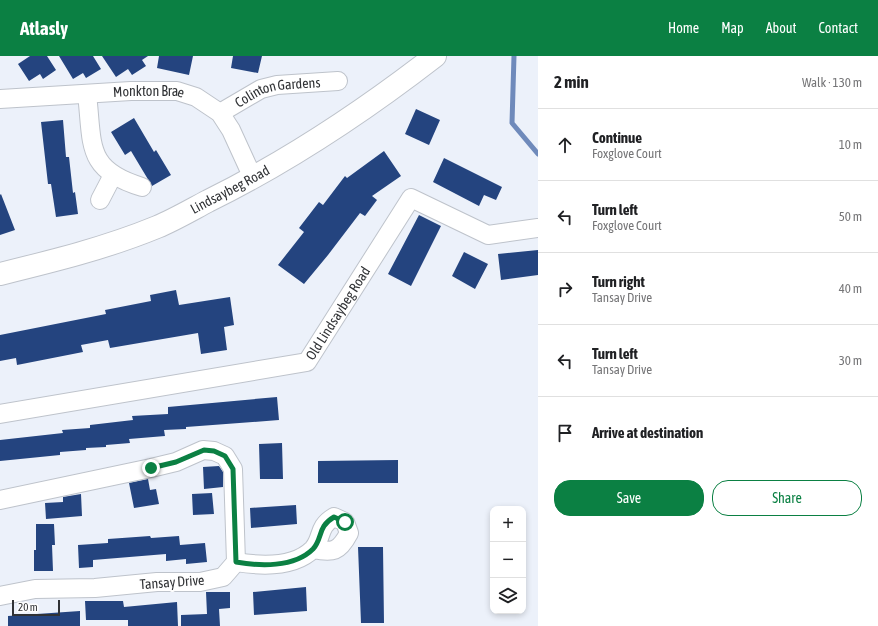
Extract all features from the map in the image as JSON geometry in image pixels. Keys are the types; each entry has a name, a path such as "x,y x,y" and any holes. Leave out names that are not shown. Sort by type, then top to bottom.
{"main road":[{"name":"Lindsaybeg Road","path":"0,274 98,248 157,227 253,178 334,129 399,84 435,56"}],"street":[{"name":"Colinton Gardens","path":"220,113 261,89 277,85 338,81"},
{"name":"Monkton Brae","path":"0,99 176,91 196,96 220,113 231,130 253,178"},
{"path":"87,94 94,151 100,163 113,175 124,182 142,187"},
{"path":"100,200 113,175"},
{"name":"Old Lindsaybeg Road","path":"0,414 307,362 411,198 488,235 538,228"},
{"path":"0,500 157,467 176,462 204,450 214,451 225,456 233,469 236,562 256,565 274,565 300,557 313,549"},
{"name":"Tansay Drive","path":"0,596 35,589 95,588 158,582 200,582 223,577 236,562"}],"building":[{"path":"30,56 47,56 56,70 43,79 40,74 29,81 18,64"},
{"path":"59,56 93,56 101,69 86,78 83,73 73,79"},
{"path":"102,56 148,56 142,60 146,66 132,75 128,69 116,77"},
{"path":"159,56 193,56 189,75 157,68"},
{"path":"233,56 262,56 258,73 231,68"},
{"path":"416,109 440,120 429,145 405,134"},
{"path":"134,118 154,152 156,150 171,175 152,186 131,151 125,155 111,132"},
{"path":"63,120 66,157 69,157 73,193 75,192 78,214 56,217 51,184 48,184 41,122"},
{"path":"384,151 401,176 372,196 377,200 365,216 360,213 304,284 278,265 304,232 299,228 319,202 323,205 345,176 347,178"},
{"path":"444,158 502,187 496,200 484,195 479,206 433,182"},
{"path":"1,194 15,230 0,235 0,195"},
{"path":"419,215 441,226 411,286 388,274"},
{"path":"538,250 538,275 501,280 498,254"},
{"path":"464,252 488,264 475,289 452,276"},
{"path":"176,290 179,305 230,297 234,325 224,327 227,350 201,354 198,333 110,348 108,340 81,345 83,352 17,365 16,358 0,361 0,335 106,314 105,310 151,301 150,295"},
{"path":"277,397 279,420 164,430 165,436 129,439 130,443 106,445 106,447 86,448 86,450 60,452 60,455 0,461 0,440 63,433 62,430 90,428 90,425 133,420 132,416 168,414 168,407"},
{"path":"282,443 283,479 260,479 259,444"},
{"path":"398,460 398,483 318,483 318,461"},
{"path":"219,466 223,472 223,487 204,489 203,467"},
{"path":"148,479 150,490 156,489 159,504 134,508 129,483"},
{"path":"212,493 214,514 193,515 192,494"},
{"path":"81,494 82,516 46,519 45,503 63,502 63,497"},
{"path":"296,505 297,524 251,528 250,508"},
{"path":"36,524 54,524 55,545 52,545 53,571 34,571"},
{"path":"150,536 151,538 179,536 180,545 205,543 207,562 186,564 186,559 166,561 166,554 93,560 93,567 79,568 78,545 108,543 108,539"},
{"path":"358,547 383,547 384,623 361,623"},
{"path":"306,587 307,611 254,615 253,592"},
{"path":"206,592 230,592 230,608 219,609 220,626 181,626 181,615 207,614"},
{"path":"85,601 123,601 124,607 177,602 178,626 128,626 128,620 86,620"},
{"path":"80,611 80,626 8,626 8,616"}],"waterway":[{"path":"514,56 512,123 538,154"}],"route":[{"path":"151,468 176,462 204,450 214,451 225,456 233,469 235,485 236,562 256,565 274,565 287,562 300,557 313,549 321,530 327,521 334,517 345,522"}]}
